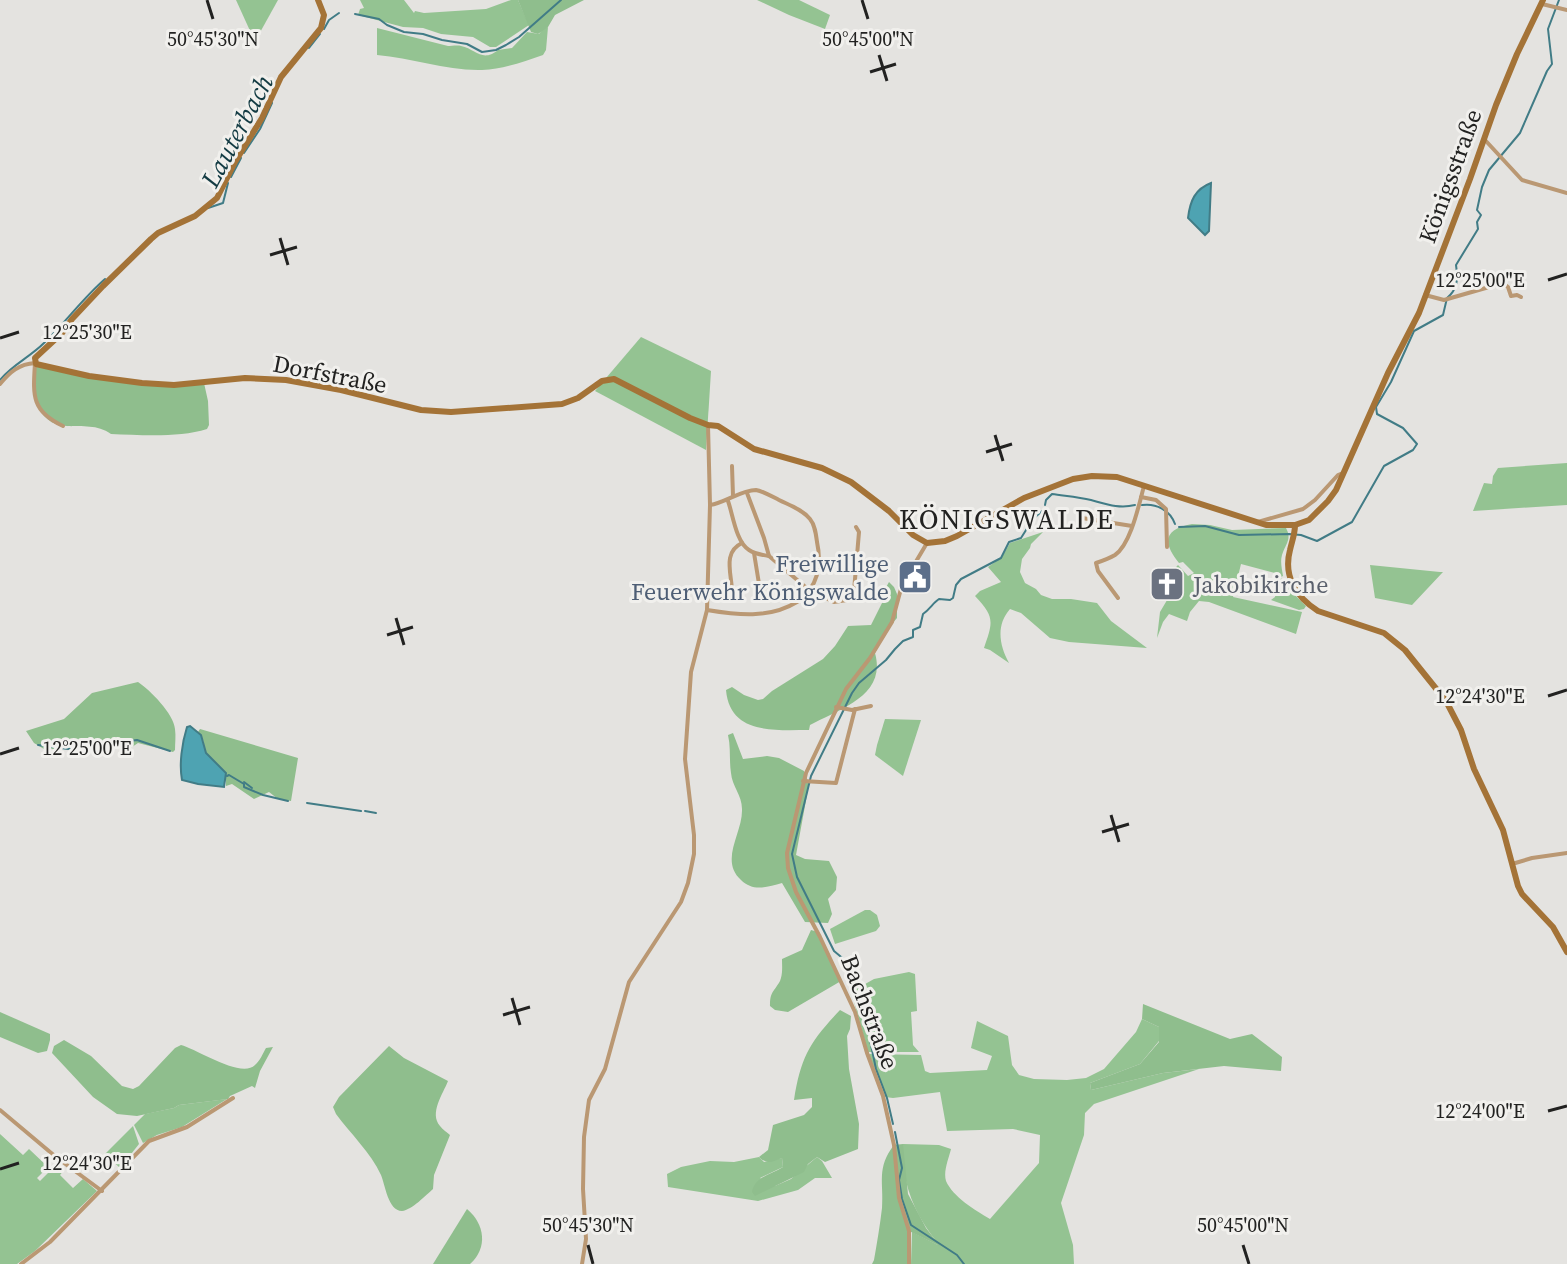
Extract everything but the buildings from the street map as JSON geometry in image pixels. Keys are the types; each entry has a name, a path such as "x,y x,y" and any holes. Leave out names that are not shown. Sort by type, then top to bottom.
{"street":[{"path":"63,426 47,418 36,400 33,381 35,358 145,243 158,233 195,216 217,198 235,162 257,129 281,77 321,28 324,15 318,0"},
{"path":"1542,2 1567,10"},
{"name":"Königsstraße","path":"1295,528 1309,520 1336,490 1388,373 1419,313 1496,105 1542,2"},
{"path":"1484,139 1522,180 1567,193"},
{"path":"1425,295 1446,300 1503,283 1511,296 1521,297"},
{"path":"0,384 10,371 26,363 35,363"},
{"name":"Dorfstraße","path":"35,363 77,374 142,383 174,385 245,378 286,380 421,410 451,412 562,404 578,398 602,381 614,379 708,425"},
{"path":"582,1264 586,1239 583,1189 587,1105 605,1069 629,982 681,902 694,854 685,759 690,679 707,610 710,505 708,425 718,426 754,449 822,468 851,482 889,511 913,535 927,543 957,536 1024,498 1073,479 1092,476 1112,476 1256,523 1295,528 1288,561 1290,579 1297,593 1318,611 1384,633 1405,650 1446,701 1503,830 1522,894 1553,927 1567,952"},
{"path":"732,466 733,496"},
{"path":"1256,523 1303,509 1343,473"},
{"path":"1118,598 1098,571 1096,563 1119,551 1132,526 1144,486"},
{"path":"707,610 739,615 766,613 795,603 809,590 820,564 815,532 809,517 801,510 755,490 710,505"},
{"path":"747,493 769,556"},
{"path":"1141,497 1161,502 1167,512 1167,547"},
{"path":"728,501 746,548 769,556 809,590 834,602 847,600 853,594 859,532 856,527"},
{"path":"1078,524 1082,518 1132,526"},
{"path":"732,590 730,555 733,548 742,543"},
{"name":"Bachstraße","path":"909,1264 909,1231 899,1198 894,1145 883,1096 855,1012 796,892 787,853 808,781 836,707 892,622 902,585 927,543"},
{"path":"754,553 760,590"},
{"path":"836,707 855,709 871,706"},
{"path":"808,781 836,783 855,709"},
{"path":"1512,864 1567,853"},
{"path":"21,1264 50,1242 149,1141 187,1127 233,1098"},
{"path":"0,1110 102,1191"}],"green space":[{"path":"236,0 278,0 258,36 251,33"},
{"path":"360,0 404,0 414,13 424,13 486,9 518,0 529,25 496,47 490,47 473,37 403,27 358,15 364,8"},
{"path":"518,0 584,0 555,15 548,27 538,34 531,32"},
{"path":"757,0 799,0 830,15 825,29"},
{"path":"548,27 543,55 498,68 456,68 377,55 377,28 488,55 512,48 527,32 539,34"},
{"path":"641,337 711,371 706,450 595,391"},
{"path":"36,366 129,383 204,383 209,425 207,429 196,432 147,435 111,434 95,427 56,424 48,420 38,405"},
{"path":"1567,463 1567,505 1473,511 1484,483 1492,484 1498,468"},
{"path":"1192,524 1232,530 1286,528 1288,538 1281,558 1282,584 1285,583 1306,606 1304,609 1271,600 1275,597 1279,574 1241,564 1233,597 1302,612 1296,634 1199,601 1187,621 1169,614 1157,638 1160,612 1176,585 1168,576 1178,565 1188,576 1194,573 1174,556 1169,538 1176,529"},
{"path":"1043,532 1022,559 1020,572 1025,583 1052,599 1097,603 1111,621 1147,648 1050,638 1021,613 1010,609 1000,635 1009,663 984,648 990,620 986,609 975,596 1001,582 988,567 1002,557 1010,543"},
{"path":"1370,565 1443,572 1412,605 1375,598"},
{"path":"889,582 897,594 897,618 875,653 877,668 874,680 858,699 810,725 809,730 756,727 736,715 729,705 726,690 732,687 744,695 763,699 823,659 848,626 871,625"},
{"path":"138,682 155,696 174,723 173,752 138,743 129,749 44,749 34,743 26,731 64,719 92,693"},
{"path":"885,719 921,720 903,776 875,755"},
{"path":"200,729 298,758 291,801 278,799 269,792 254,799 232,784 226,786 226,773 206,753 198,732"},
{"path":"733,733 743,759 779,758 804,771 809,784 796,855 829,861 837,877 836,890 828,899 832,914 828,923 805,922 782,883 755,887 746,884 735,872 732,855 742,809 730,768 728,735"},
{"path":"865,910 877,915 880,926 876,931 835,944 830,929"},
{"path":"811,930 818,932 841,981 788,1012 775,1010 770,1006 770,1001 781,978 782,959 802,950"},
{"path":"909,972 915,974 917,1011 911,1012 913,1045 919,1052 868,1052 851,991 874,979"},
{"path":"1143,1004 1230,1039 1252,1034 1282,1057 1281,1071 1224,1066 1163,1073 1091,1090 1090,1083 1140,1064 1159,1042 1159,1027 1142,1019"},
{"path":"840,1010 851,1016 847,1036 849,1069 859,1124 858,1149 825,1162 817,1157 804,1172 755,1196 752,1192 756,1182 783,1167 782,1158 770,1162 759,1157 768,1150 773,1125 804,1115 812,1107 812,1098 794,1100 800,1072 808,1050"},
{"path":"0,1012 50,1034 47,1051 38,1053 0,1037"},
{"path":"1142,1019 1159,1027 1159,1041 1140,1064 1090,1083 1091,1090 1163,1073 1199,1069 1094,1104 1085,1113 1084,1135 1061,1203 1073,1245 1074,1264 911,1264 912,1232 938,1245 910,1196 903,1165 903,1144 939,1145 951,1149 945,1177 949,1187 959,1198 990,1219 1039,1163 1040,1135 1013,1129 947,1131 940,1092 885,1097 869,1054 921,1055 925,1071 930,1073 987,1070 992,1056 971,1048 977,1021 1008,1036 1012,1065 1019,1075 1034,1079 1086,1078 1104,1069 1136,1032"},
{"path":"64,1040 91,1056 122,1086 133,1089 181,1045 240,1068 255,1065 266,1048 273,1047 255,1088 252,1086 228,1099 179,1105 137,1116 117,1114 93,1097 52,1053 54,1046"},
{"path":"389,1046 404,1058 448,1081 436,1115 440,1126 450,1135 434,1175 433,1189 402,1211 393,1207 377,1167 333,1107"},
{"path":"227,1099 182,1127 143,1143 134,1125 145,1114 179,1105"},
{"path":"133,1126 139,1144 120,1168 105,1154"},
{"path":"0,1134 23,1155 29,1149 48,1167 37,1178 40,1181 58,1163 64,1170 60,1175 73,1188 83,1179 97,1191 35,1251 17,1264 0,1264"},
{"path":"903,1144 908,1194 926,1228 940,1246 909,1231 909,1264 872,1264 882,1208 883,1168 894,1145"},
{"path":"759,1157 764,1162 782,1158 783,1167 760,1178 775,1186 791,1179 817,1157 832,1178 815,1178 798,1190 758,1201 668,1187 667,1174 681,1167"},
{"path":"467,1209 481,1229 482,1244 476,1258 470,1264 433,1264"}],"water":[{"path":"1211,183 1209,231 1205,235 1188,218 1194,196"},
{"path":"187,727 201,735 206,753 226,773 224,787 182,780 182,747"}],"waterway":[{"name":"Lauterbach","path":"355,14 379,19 404,32 467,44 482,52 496,50 519,37 561,0"},
{"path":"1179,527 1205,526 1239,535 1301,535 1317,541 1352,522 1384,466 1413,450 1417,444 1403,428 1377,414 1376,407 1414,331 1443,315 1447,298 1456,283 1456,265 1478,229 1477,222 1481,215 1477,210 1489,170 1520,133 1552,64 1548,29 1559,0"},
{"name":"Lauterbach","path":"324,29 329,20 339,13"},
{"name":"Lauterbach","path":"309,48 320,34"},
{"name":"Lauterbach","path":"244,153 272,103"},
{"name":"Lauterbach","path":"231,177 241,158"},
{"name":"Lauterbach","path":"208,208 223,203 228,183"},
{"name":"Lauterbach","path":"0,380 44,343 105,279"},
{"path":"1045,505 1052,494 1118,506 1135,505"},
{"path":"1142,505 1162,508 1175,524"},
{"path":"858,981 846,961 834,951 797,877 792,854 811,776 859,683 903,641 913,637 913,630 920,627 923,614 935,602 939,599 950,600 961,579 1001,558 1009,542 1021,538 1042,511"},
{"path":"38,745 68,749 137,740 170,751"},
{"path":"227,776 263,795 288,801"},
{"path":"244,782 252,788"},
{"path":"307,803 361,811"},
{"path":"365,811 376,813"},
{"path":"859,988 876,1069 893,1124"},
{"path":"895,1132 902,1168 899,1180 902,1199 911,1225 957,1255 964,1264"}],"place":[{"name":"Freiwillige Feuerwehr Königswalde","path":"915,577"},
{"name":"Jakobikirche","path":"1167,584"}],"district":[{"name":"KÖNIGSWALDE","path":"1007,519"}]}
